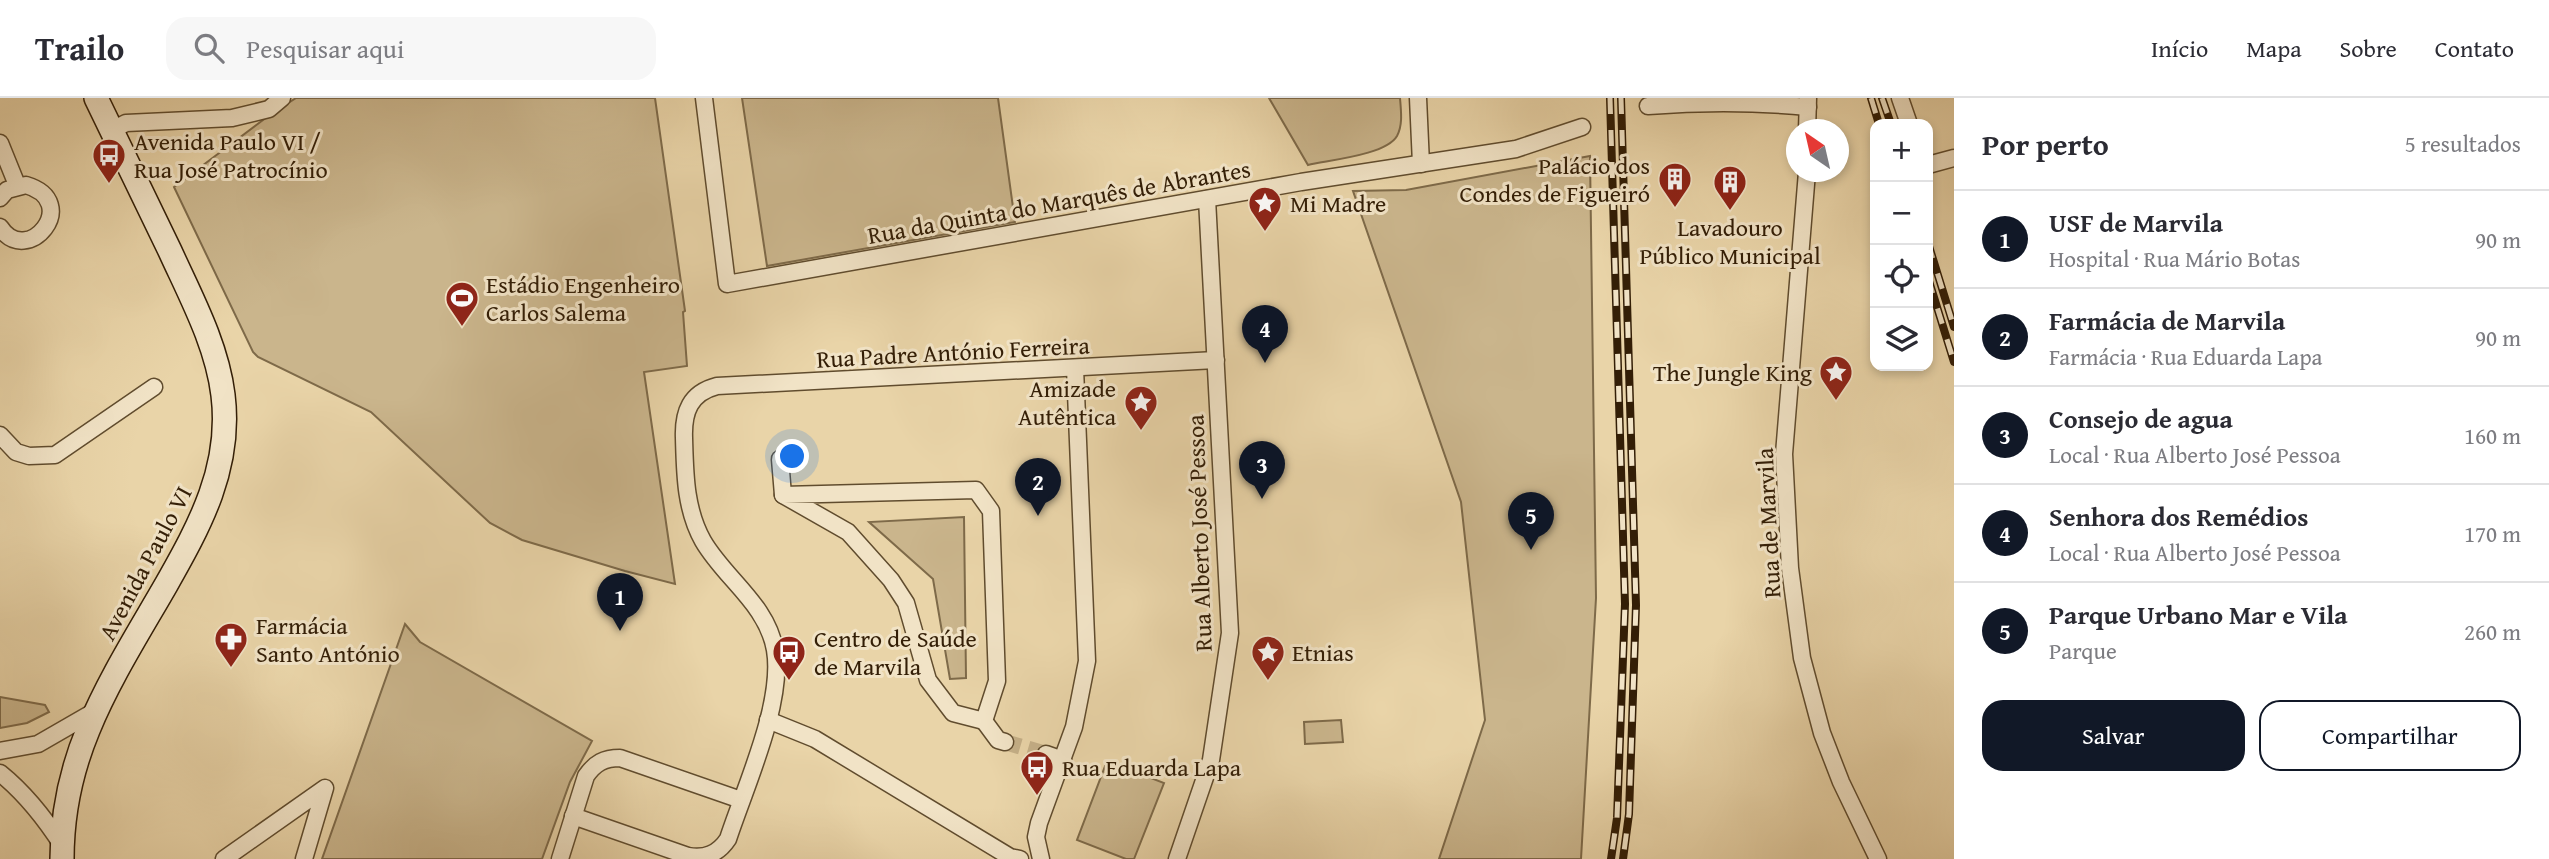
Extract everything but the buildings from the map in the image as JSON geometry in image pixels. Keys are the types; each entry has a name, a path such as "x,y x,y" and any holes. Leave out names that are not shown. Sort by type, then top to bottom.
{"main road":[{"name":"Avenida Paulo VI","path":"62,852 71,782 79,752 97,710 206,509 218,475 224,419 220,377 211,345 96,98"}],"street":[{"path":"112,130 126,123 232,118 269,109 282,98"},
{"name":"Rua da Quinta do Marquês de Abrantes","path":"704,98 727,284 1207,199 1516,149 1582,128"},
{"path":"1418,98 1420,164"},
{"path":"1900,98 1907,119"},
{"path":"1648,106 1808,102"},
{"path":"0,143 17,186"},
{"path":"1933,164 1954,158"},
{"name":"Rua de Marvila","path":"1806,182 1784,454 1790,568 1802,658 1822,733 1841,782 1878,859"},
{"path":"0,198 7,190 26,185 42,192 48,199 51,210 50,222 44,232 34,238 23,240 2,233"},
{"name":"Rua Alberto José Pessoa","path":"1177,859 1211,760 1230,633 1207,199"},
{"name":"Rua Padre António Ferreira","path":"768,720 777,682 772,635 755,604 703,540 688,501 683,420 695,396 717,386 1216,360"},
{"path":"1041,859 1036,837 1039,823 1074,727 1087,661 1075,368"},
{"path":"0,435 16,452 29,456 55,455 154,387"},
{"path":"779,459 783,495"},
{"path":"783,495 976,490 991,511 992,524 997,681 984,721"},
{"path":"783,495 848,532 882,570 906,603 928,680 953,713 984,721 998,740 1006,742"},
{"path":"0,751 38,744 97,710"},
{"path":"572,816 688,856 706,856 717,852 728,839 768,720 815,739 1010,857 1020,859"},
{"path":"1046,754 1063,760"},
{"path":"560,859 586,776 598,762 610,758 620,758 741,800"},
{"path":"0,773 21,790 43,816 62,852"},
{"path":"224,859 325,788 304,859"}],"shaded area":[{"name":"Estádio Engenheiro Carlos Salema","path":"296,98 655,98 685,311 687,366 644,372 675,584 522,540 490,523 371,412 258,357 253,352 174,187"},
{"path":"742,98 998,98 1015,222 767,266"},
{"path":"1269,98 1400,98 1400,127 1397,136 1381,148 1356,156 1308,165"},
{"path":"1590,156 1596,598 1581,859 1439,859 1485,720 1461,502 1353,191 1406,190"},
{"path":"964,517 966,678 950,679 933,579 869,522"},
{"path":"405,624 420,642 592,741 570,782 542,859 322,859"},
{"path":"0,697 45,705 49,712 27,723 0,728"},
{"path":"1341,720 1343,742 1305,744 1304,722"},
{"path":"1107,761 1164,783 1134,859 1126,859 1077,840"}],"tunnel":[{"path":"1005,742 1046,754"}],"railway":[{"path":"1610,98 1625,604 1617,818 1611,859"},
{"path":"1621,98 1636,605 1629,814 1623,859"},
{"path":"1871,98 1877,119"},
{"path":"1882,98 1889,119"},
{"path":"1929,245 1954,327"},
{"path":"1933,294 1954,362"}],"place":[{"name":"Avenida Paulo VI / Rua José Patrocínio","path":"109,185"},
{"name":"Palácio dos Condes de Figueiró","path":"1675,209"},
{"name":"Lavadouro Público Municipal","path":"1730,212"},
{"name":"Mi Madre","path":"1265,233"},
{"name":"Estádio Engenheiro Carlos Salema","path":"462,328"},
{"name":"Senhora dos Remédios","path":"1265,363"},
{"name":"The Jungle King","path":"1836,402"},
{"name":"Amizade Autêntica","path":"1141,432"},
{"name":"Consejo de agua","path":"1262,499"},
{"name":"Farmácia de Marvila","path":"1038,516"},
{"name":"Parque Urbano Mar e Vila","path":"1531,550"},
{"name":"USF de Marvila","path":"620,631"},
{"name":"Farmácia Santo António","path":"231,669"},
{"name":"Centro de Saúde de Marvila","path":"789,682"},
{"name":"Etnias","path":"1268,682"},
{"name":"Rua Eduarda Lapa","path":"1037,797"}]}
